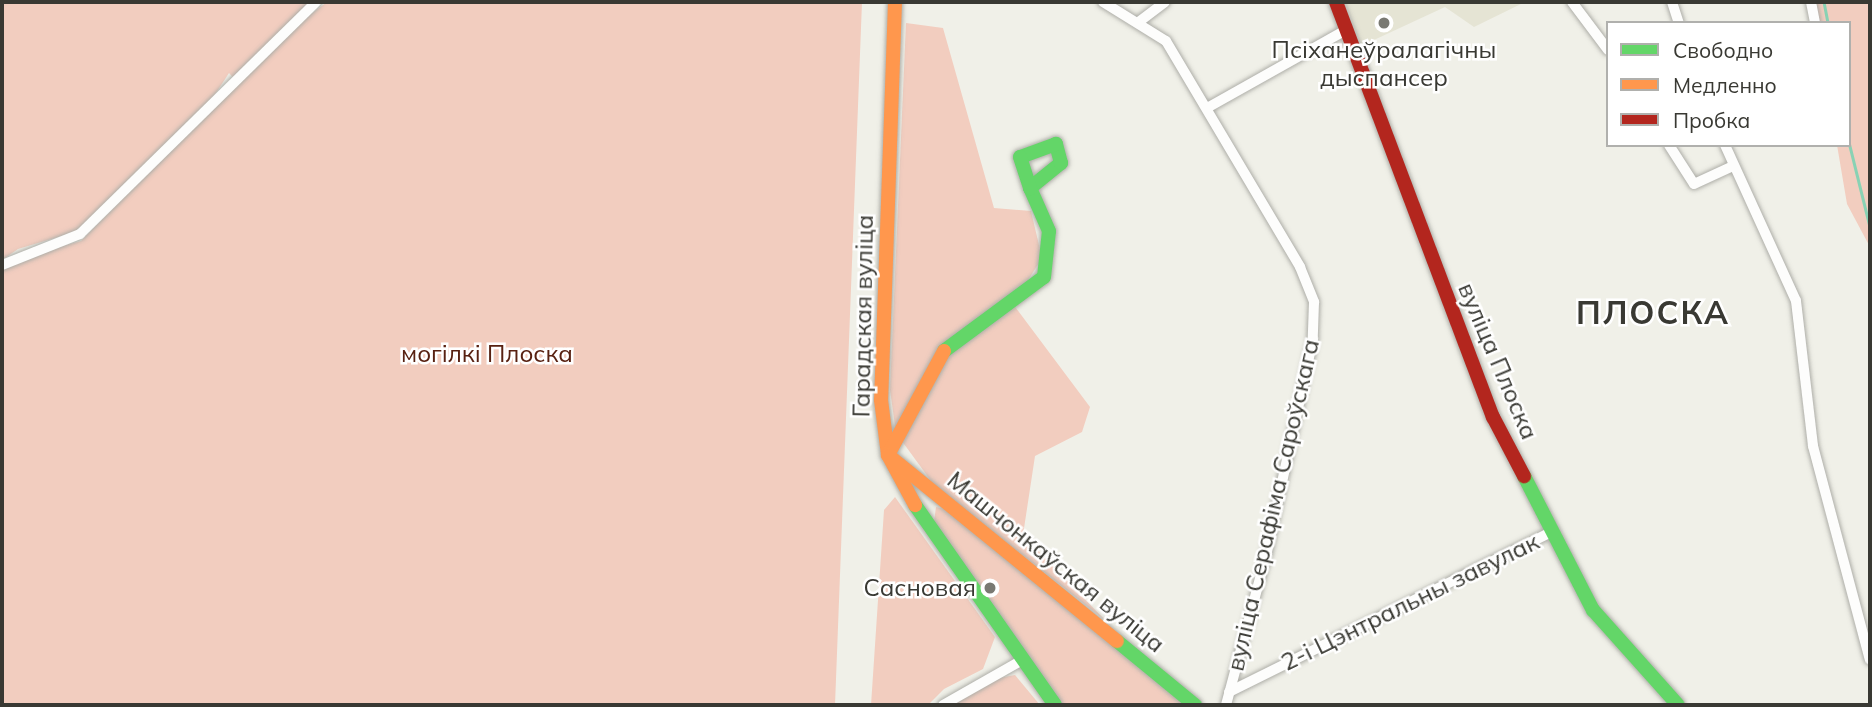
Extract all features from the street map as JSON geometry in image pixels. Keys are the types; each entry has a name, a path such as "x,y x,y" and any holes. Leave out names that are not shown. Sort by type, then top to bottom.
{"street":[{"path":"2,265 80,234 316,2"},
{"name":"Гарадская вуліца","path":"895,2 881,400 888,455 918,511 1055,705"},
{"name":"вуліца Серафіма Сароўскага","path":"1102,2 1140,21 1166,41 1306,278 1315,315 1267,552 1226,705"},
{"path":"1140,21 1165,2"},
{"name":"вуліца Плоска","path":"1336,2 1466,357 1592,610 1678,705"},
{"path":"1572,2 1606,47"},
{"path":"1672,2 1678,21"},
{"path":"1811,2 1815,21"},
{"path":"1207,108 1346,30"},
{"path":"1670,147 1694,184 1733,166"},
{"path":"1726,147 1796,301 1812,446 1870,660"},
{"path":"888,455 938,355 1044,277 1049,231 1030,188"},
{"name":"Машчонкаўская вуліца","path":"888,455 1195,705"},
{"name":"2-і Цэнтральны завулак","path":"1229,692 1553,531"},
{"path":"943,705 1024,659"}],"shaded area":[{"name":"Псіханеўралагічны дыспансер","path":"1345,2 1525,2 1474,27 1445,7 1361,46"}],"green space":[{"name":"могілкі Плоска","path":"2,2 310,2 306,18 327,2 862,2 835,705 2,705 2,271 19,258 81,241 238,83 229,73 212,99 78,231 18,249 2,260"},
{"path":"1812,2 1870,2 1870,247 1847,204 1837,147 1851,147 1851,21 1815,21"},
{"path":"906,23 943,28 994,208 1031,211 1042,258 1013,304 1090,407 1082,432 1035,456 1023,535 1106,621 934,485 896,433 890,390"},
{"path":"895,497 995,637 983,669 944,689 928,705 871,705 884,510"},
{"path":"936,507 944,509 1186,705 1062,705 934,522"},
{"path":"1015,675 1040,705 951,705 999,678"}],"waterway":[{"path":"1824,2 1828,21"},
{"path":"1850,147 1870,227"}],"traffic: fast":[{"path":"944,351 1044,277 1049,231 1030,188 1061,163 1056,144 1020,157 1030,188"},
{"path":"1524,476 1593,610 1678,705"},
{"path":"915,505 1055,705"},
{"path":"1117,641 1195,705"}],"traffic: slow":[{"path":"895,2 881,400 888,455 915,505"},
{"path":"944,351 888,455 1117,641"}],"traffic: jam":[{"path":"1336,2 1493,417 1524,476"}],"place":[{"name":"Псіханеўралагічны дыспансер","path":"1384,23"},
{"name":"Сасновая","path":"990,588"}],"district":[{"name":"ПЛОСКА","path":"1653,312"}]}
